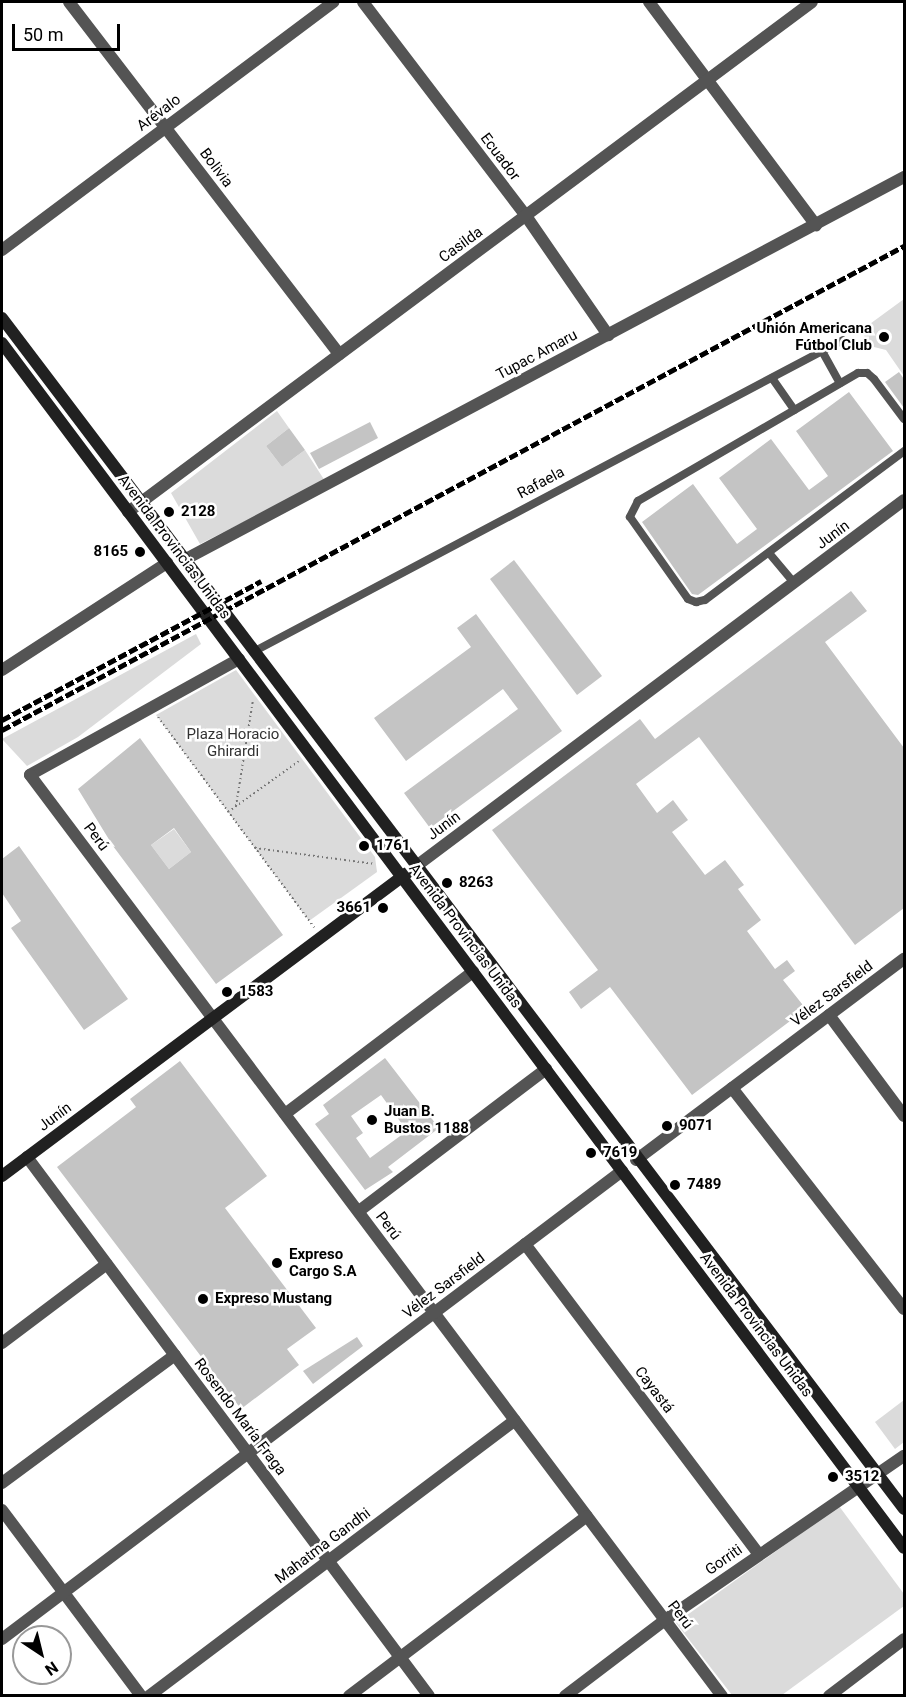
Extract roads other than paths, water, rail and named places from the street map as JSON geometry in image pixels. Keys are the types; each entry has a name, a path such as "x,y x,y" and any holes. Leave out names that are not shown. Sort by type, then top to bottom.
{"main road":[{"name":"Avenida Provincias Unidas","path":"2,318 636,1160 904,1509"},
{"name":"Avenida Provincias Unidas","path":"2,343 904,1548"},
{"name":"Junín","path":"2,1176 322,937 399,872 415,867"},
{"name":"Vélez Sarsfield","path":"622,1171 636,1160"}],"street":[{"name":"Bolivia","path":"69,2 339,354"},
{"name":"Arévalo","path":"2,250 334,2"},
{"name":"Ecuador","path":"363,2 526,216 608,335"},
{"path":"649,2 816,225"},
{"name":"Casilda","path":"128,512 812,2"},
{"name":"Tupac Amaru","path":"184,560 904,177"},
{"name":"Junín","path":"415,867 904,500"},
{"path":"2,670 167,563"},
{"name":"Perú","path":"239,659 30,775 722,1695"},
{"name":"Vélez Sarsfield","path":"636,1160 904,959"},
{"path":"285,1114 473,972"},
{"path":"829,1015 904,1116"},
{"path":"359,1211 546,1069"},
{"path":"732,1088 904,1309"},
{"name":"Rosendo María Fraga","path":"27,1157 429,1695"},
{"name":"Vélez Sarsfield","path":"2,1639 622,1171"},
{"name":"Cayastá","path":"525,1244 759,1554"},
{"path":"2,1343 107,1264"},
{"path":"2,1483 175,1355"},
{"name":"Mahatma Gandhi","path":"149,1695 515,1420"},
{"name":"Gorriti","path":"565,1695 665,1620 904,1456"},
{"path":"2,1509 141,1695"},
{"path":"349,1695 587,1516"},
{"path":"829,1695 904,1639"}],"lane":[{"name":"Rafaela","path":"253,652 843,340"},
{"path":"822,351 840,383"},
{"path":"904,419 867,373 858,373 638,501 630,517 688,599 696,602 769,553 904,451"},
{"path":"772,378 794,410"},
{"path":"769,553 794,583"}],"railway":[{"path":"2,730 904,246"},
{"path":"2,720 261,581"}],"place":[{"name":"Unión Americana Fútbol Club","path":"884,337"},
{"name":"2128","path":"169,512"},
{"name":"8165","path":"140,552"},
{"name":"1761","path":"364,846"},
{"name":"8263","path":"447,883"},
{"name":"3661","path":"383,908"},
{"name":"1583","path":"227,992"},
{"name":"Juan B. Bustos 1188","path":"372,1120"},
{"name":"9071","path":"667,1126"},
{"name":"7619","path":"591,1153"},
{"name":"7489","path":"675,1185"},
{"name":"Expreso Cargo S.A","path":"277,1263"},
{"name":"Expreso Mustang","path":"203,1299"},
{"name":"3512","path":"833,1477"}],"park label":[{"name":"Plaza Horacio Ghirardi","path":"233,742"}]}
